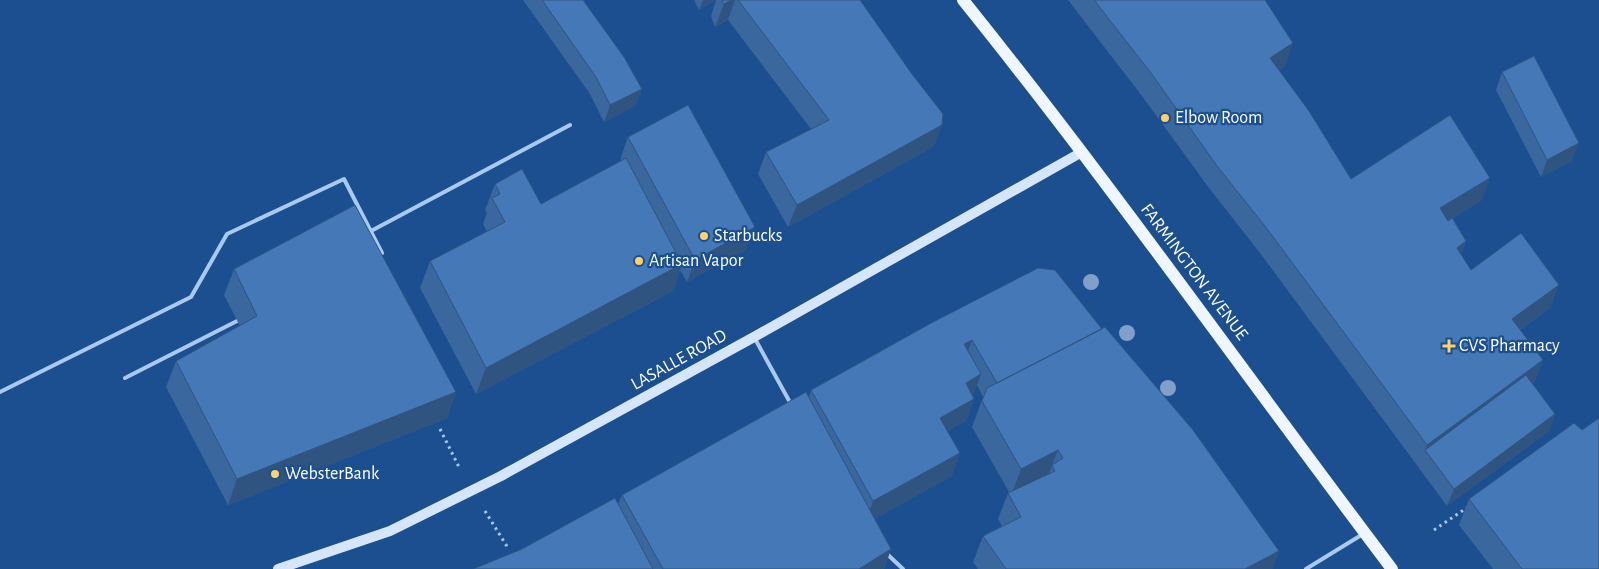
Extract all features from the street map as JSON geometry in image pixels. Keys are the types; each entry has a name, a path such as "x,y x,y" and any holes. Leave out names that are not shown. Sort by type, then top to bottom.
{"main road":[{"name":"FARMINGTON AVENUE","path":"963,0 1082,152 1392,569"}],"street":[{"name":"LASALLE ROAD","path":"278,569 390,531 501,476 754,338 1082,152"}],"lane":[{"path":"371,231 570,125"},
{"path":"0,392 191,297 227,234 344,179 382,252 376,256"},
{"path":"124,378 237,321"},
{"path":"754,338 794,409"},
{"path":"1306,569 1365,533"},
{"path":"884,551 903,569"}],"path":[{"path":"1434,530 1473,504"}],"building":[{"path":"542,0 583,0 624,57 642,89 610,105 596,77"},
{"path":"722,0 731,0 724,4"},
{"path":"738,0 860,0 912,74 943,114 942,125 797,205 766,152 829,120"},
{"path":"1094,0 1265,0 1293,43 1270,58 1309,111 1351,179 1450,115 1490,178 1440,208 1448,221 1452,218 1466,241 1457,248 1471,270 1521,233 1559,285 1512,319 1543,360 1427,445 1268,230 1217,166 1151,73"},
{"path":"1534,56 1579,143 1547,160 1502,72"},
{"path":"688,105 755,227 695,260 628,137"},
{"path":"626,158 682,264 486,368 430,261 505,222 492,198 500,194 495,184 522,169 541,204"},
{"path":"355,205 456,392 237,479 176,361 257,316 234,269"},
{"path":"1038,268 1055,270 1102,329 997,383 972,340 964,344 981,374 966,383 974,399 940,418 960,453 873,501 811,390 933,322"},
{"path":"1105,327 1193,430 1279,551 1245,569 1006,569 983,536 1021,517 1008,493 1055,471 1052,465 1063,458 1058,450 1021,469 982,401 987,388"},
{"path":"1526,375 1555,414 1454,489 1425,450"},
{"path":"806,392 891,549 859,569 663,569 622,495"},
{"path":"1599,418 1599,569 1522,569 1469,499 1574,423 1582,430"},
{"path":"615,498 653,569 473,569 522,549"}],"place":[{"name":"Elbow Room","path":"1165,118"},
{"name":"Starbucks","path":"704,236"},
{"name":"Artisan Vapor","path":"639,261"},
{"name":"CVS Pharmacy","path":"1449,346"},
{"name":"WebsterBank","path":"275,474"}]}
